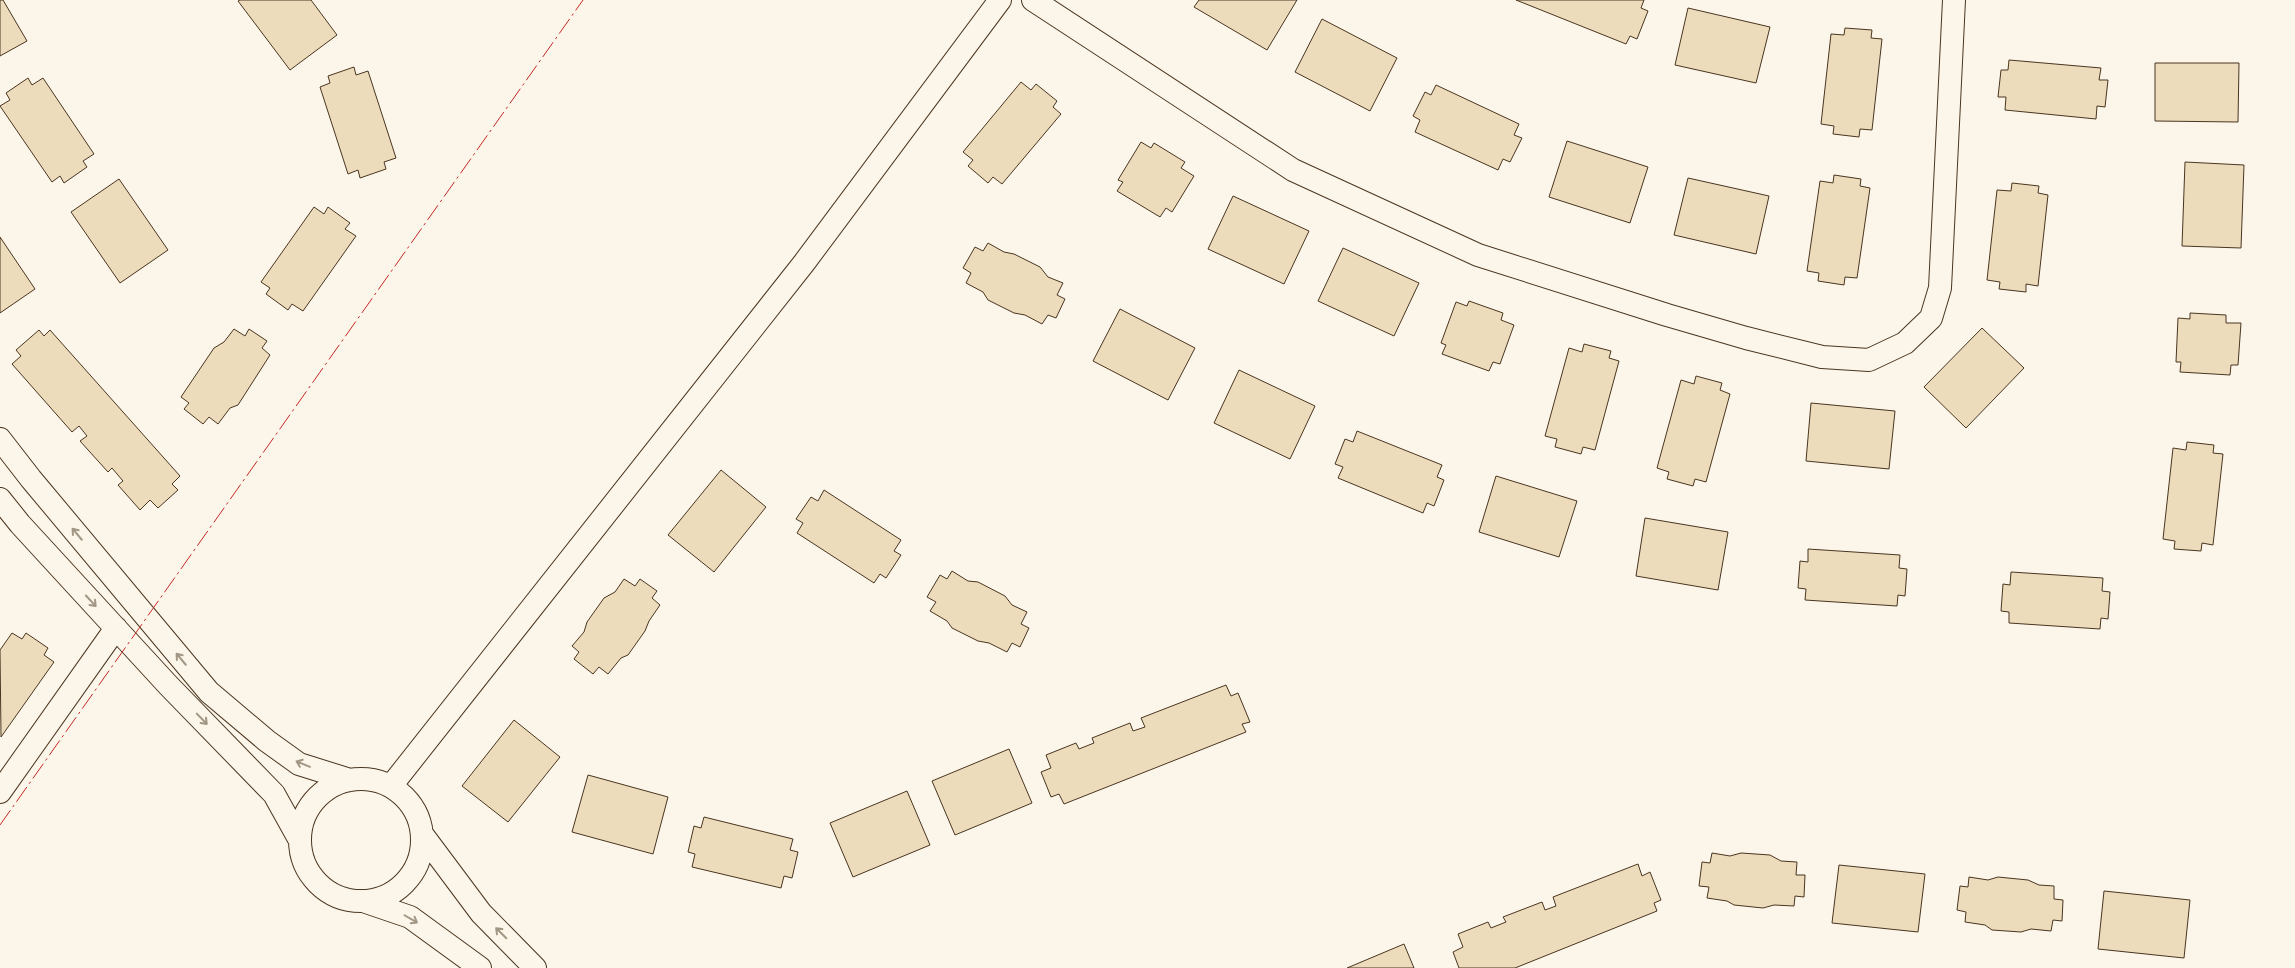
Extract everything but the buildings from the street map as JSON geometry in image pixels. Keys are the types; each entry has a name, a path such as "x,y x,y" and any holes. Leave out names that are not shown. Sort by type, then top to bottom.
{"street":[{"path":"391,786 804,263 1000,0"},
{"path":"1033,0 1293,170 1478,255 1746,338 1822,357 1869,360 1904,343 1931,318 1940,288 1954,0"},
{"path":"0,438 31,480 209,692 267,741 299,764 350,780 371,780 391,786 407,799 418,816 422,834 421,854 414,872 401,887 385,897 366,902"},
{"path":"0,499 20,524 168,685 274,794 299,839"},
{"path":"0,792 116,628"},
{"path":"350,780 330,787 314,800 303,819 299,839 302,860 312,879 328,893 346,900 366,902 410,917 480,968"},
{"path":"422,834 482,914 535,968"}],"power":[{"path":"0,825 583,0"}]}
